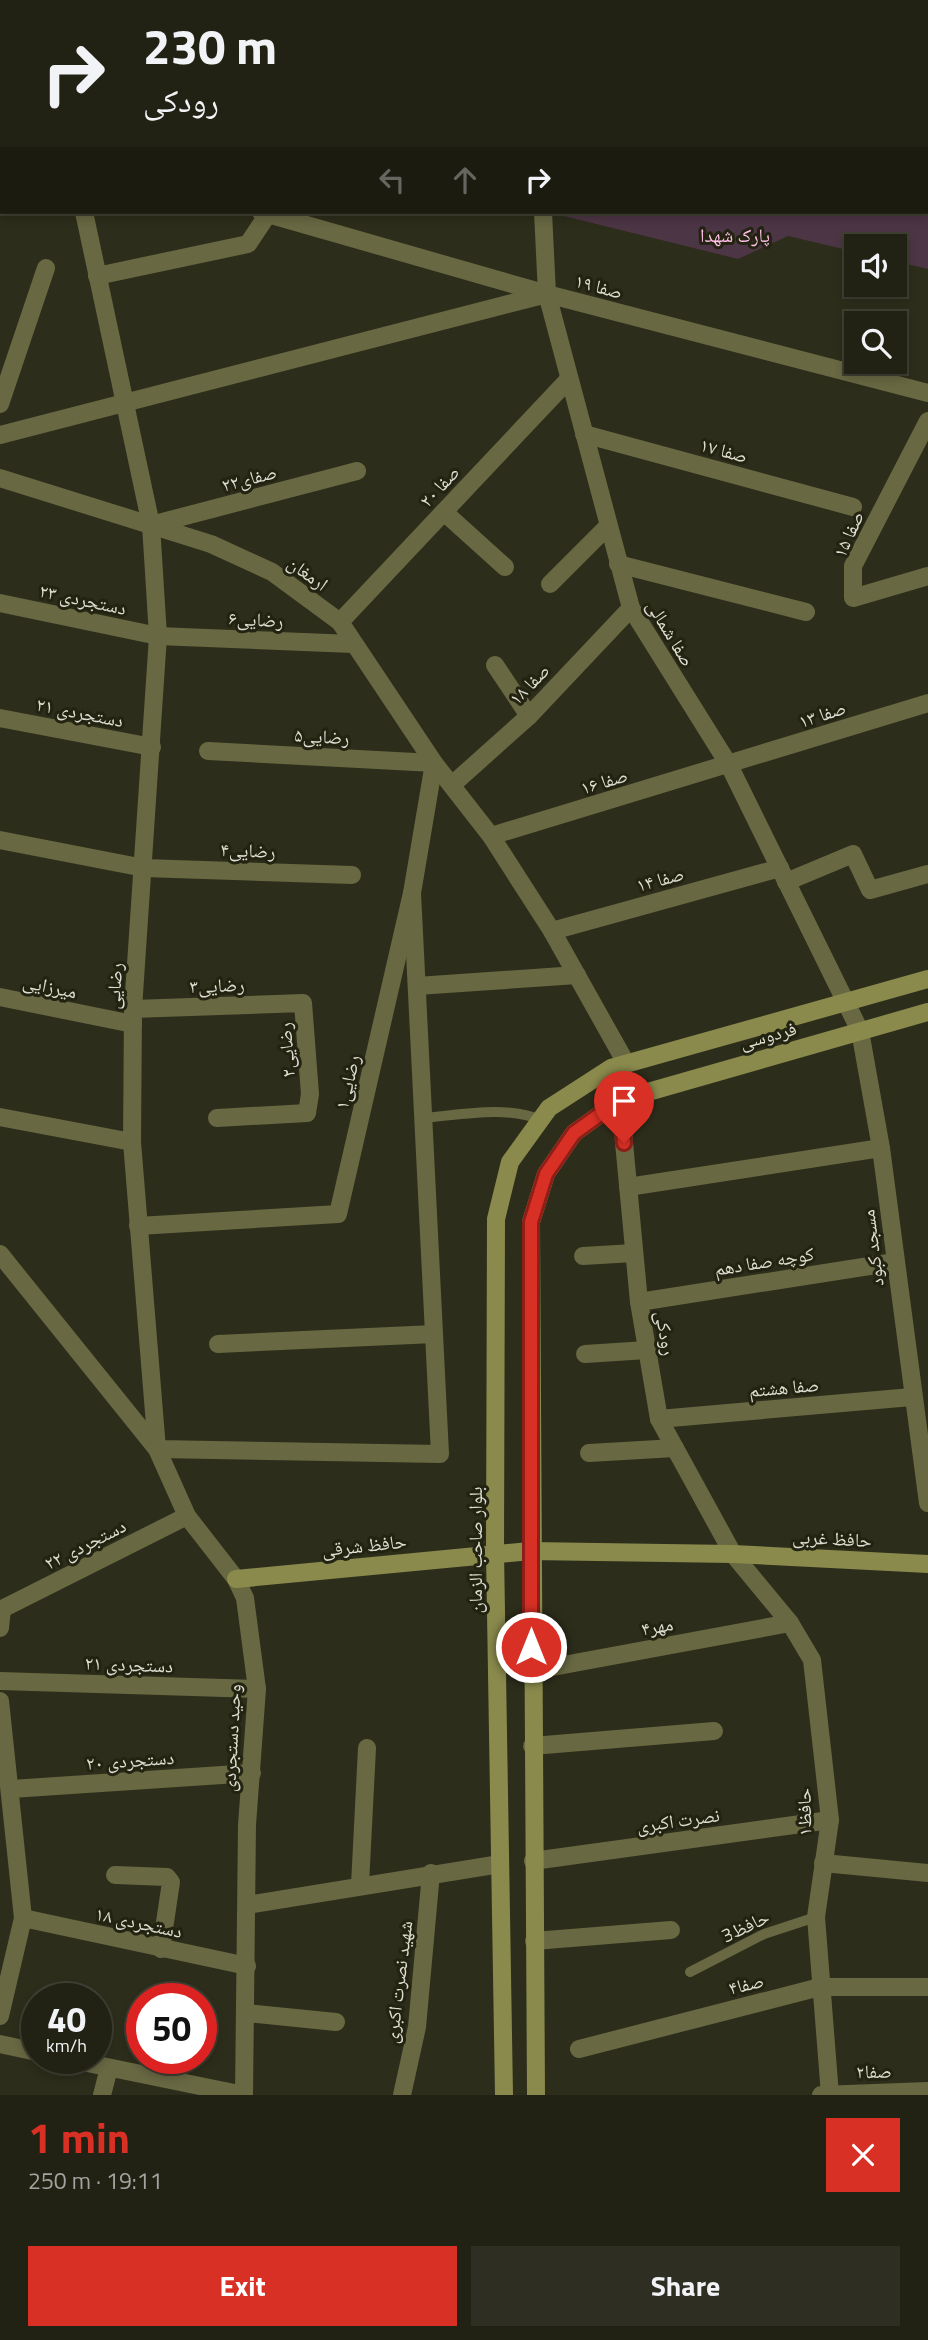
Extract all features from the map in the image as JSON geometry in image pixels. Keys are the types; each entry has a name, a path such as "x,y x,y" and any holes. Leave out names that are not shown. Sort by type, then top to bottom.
{"main road":[{"name":"فردوسی","path":"626,1063 928,979"},
{"name":"فردوسی","path":"620,1100 928,1012"},
{"name":"بلوار صاحب الزمان","path":"504,2095 495,1552 496,1219 510,1162 549,1108 611,1068 626,1063"},
{"path":"536,2095 530,1551 531,1222 546,1174 574,1133 620,1100"},
{"path":"530,1551 733,1554"},
{"name":"حافظ شرقی","path":"236,1579 495,1552 530,1551"},
{"name":"حافظ غربی","path":"733,1554 928,1564"}],"street":[{"path":"84,214 127,402 151,525"},
{"path":"97,276 248,244 264,214"},
{"name":"صفا ۱۹","path":"268,214 547,294 928,393"},
{"name":"صفا شمالی","path":"543,214 547,294 631,608 729,765 860,1031"},
{"path":"0,404 46,268"},
{"path":"0,435 547,294"},
{"name":"صفا ۲۰","path":"340,622 569,379"},
{"name":"صفا ۱۵","path":"928,421 853,566 853,598 928,576"},
{"name":"صفا ۱۷","path":"584,434 853,507"},
{"name":"صفای۲۲","path":"151,525 357,471"},
{"name":"ارمغان","path":"0,478 211,544 272,572 340,622 433,763 453,784 491,836 552,931 626,1063"},
{"path":"444,512 505,567"},
{"name":"رضایی","path":"151,525 158,636 133,1017 132,1142 157,1449"},
{"path":"550,584 608,526"},
{"path":"618,564 806,612"},
{"name":"دستجردی ۲۳","path":"0,603 158,636"},
{"name":"صفا ۱۸","path":"453,784 529,716 631,608"},
{"name":"رضایی۶","path":"158,636 353,644"},
{"path":"495,665 529,716"},
{"name":"صفا ۱۳","path":"729,765 928,703"},
{"name":"دستجردی ۲۱","path":"0,718 152,747"},
{"name":"رضایی۵","path":"208,751 433,763"},
{"name":"رضایی۱","path":"138,1226 338,1214 412,893 433,763"},
{"name":"صفا ۱۶","path":"491,836 729,765"},
{"name":"رضایی۴","path":"0,840 144,868 352,875"},
{"name":"صفا ۱۴","path":"552,931 783,875 853,854 870,890 928,874"},
{"path":"157,1449 440,1454 412,893"},
{"path":"417,986 577,975"},
{"name":"میرزایی","path":"0,997 133,1017"},
{"name":"رضایی۳","path":"133,1017 303,1003"},
{"name":"رضایی۲","path":"217,1118 307,1113 310,1094 303,1003"},
{"name":"مسجد کبود","path":"860,1031 881,1148 912,1397 923,1430 928,1503"},
{"name":"رودکی","path":"620,1100 639,1302 659,1419 733,1554"},
{"path":"0,1117 132,1142"},
{"path":"628,1187 881,1148"},
{"path":"583,1256 635,1253"},
{"name":"وحید دستجردی","path":"0,1254 157,1449 187,1516 236,1579 246,1598 257,1689 247,1825 244,2095"},
{"name":"کوچه صفا دهم","path":"639,1302 895,1262"},
{"path":"218,1344 434,1334"},
{"path":"584,1354 647,1350"},
{"name":"صفا هشتم","path":"659,1419 912,1397"},
{"path":"589,1453 675,1448"},
{"name":"دستجردی ۲۲","path":"1,1609 187,1516"},
{"name":"حافظ۱","path":"733,1554 790,1623 812,1660 830,1820 816,1917 827,2094"},
{"path":"0,1628 1,1609"},
{"name":"مهر۴","path":"531,1671 790,1623"},
{"name":"دستجردی ۲۱","path":"0,1681 257,1689"},
{"path":"0,1704 11,1789 7,1819 23,1918 0,2016"},
{"path":"532,1746 714,1731"},
{"path":"360,1885 367,1748"},
{"name":"دستجردی ۲۰","path":"11,1789 252,1773"},
{"name":"نصرت اکبری","path":"533,1861 830,1820"},
{"path":"823,1863 928,1872"},
{"path":"247,1905 431,1873 500,1864"},
{"name":"شهید نصرت اکبری","path":"402,2095 417,2027 431,1873"},
{"path":"116,1875 166,1877 171,1882 161,1949"},
{"name":"دستجردی ۱۸","path":"23,1918 247,1966"},
{"path":"534,1941 671,1930"},
{"name":"صفا۴","path":"579,2049 820,1987 928,1987"},
{"path":"246,2013 336,2021"},
{"path":"0,2044 21,2049"},
{"path":"112,2069 244,2095"},
{"path":"102,2095 107,2074"},
{"name":"صفا۲","path":"827,2094 928,2091"}],"lane":[{"path":"423,1118 502,1113 527,1114 541,1120"},
{"name":"حافظ3","path":"690,1972 764,1934 816,1917"}],"green space":[{"name":"پارک شهدا","path":"564,214 928,214 928,269 907,264 907,234 844,234 844,249 788,236 738,259"}],"route":[{"path":"531,1647 531,1222 546,1174 574,1133 620,1100 624,1143"}]}
